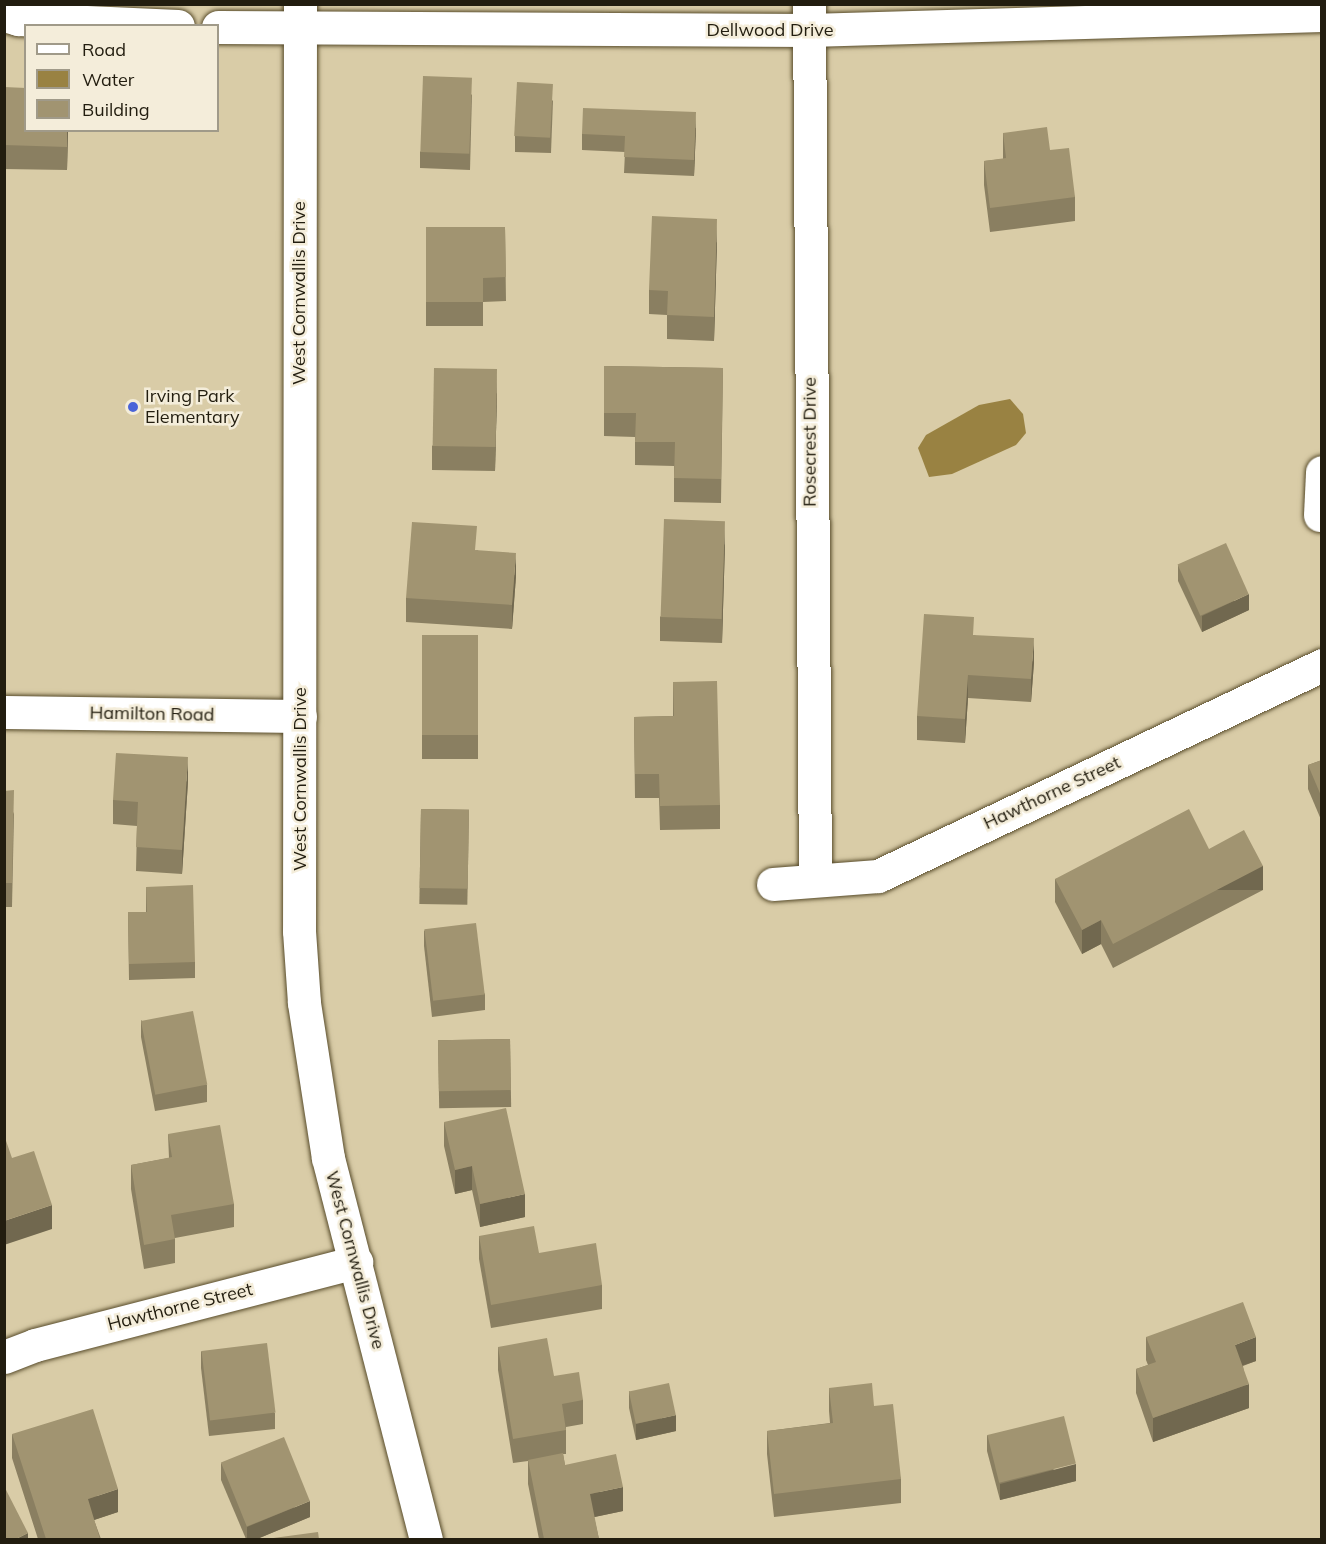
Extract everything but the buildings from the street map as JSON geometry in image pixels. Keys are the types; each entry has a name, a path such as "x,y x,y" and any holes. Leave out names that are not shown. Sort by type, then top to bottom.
{"street":[{"path":"4,15 18,19 132,24"},
{"name":"Dellwood Drive","path":"219,27 300,17 1322,15"},
{"name":"West Cornwallis Drive","path":"300,17 299,931 304,1003 328,1158 426,1539"},
{"name":"Rosecrest Drive","path":"809,17 815,879"},
{"path":"1320,515 1322,472"},
{"name":"Hawthorne Street","path":"773,884 878,876 1322,665"},
{"name":"Hamilton Road","path":"4,712 300,716"},
{"name":"Hawthorne Street","path":"4,1357 35,1344 356,1262"}],"water":[{"path":"1010,399 1023,414 1026,433 1016,445 952,474 929,477 918,448 926,435 979,405"}],"place":[{"name":"Irving Park Elementary","path":"133,407"}]}
